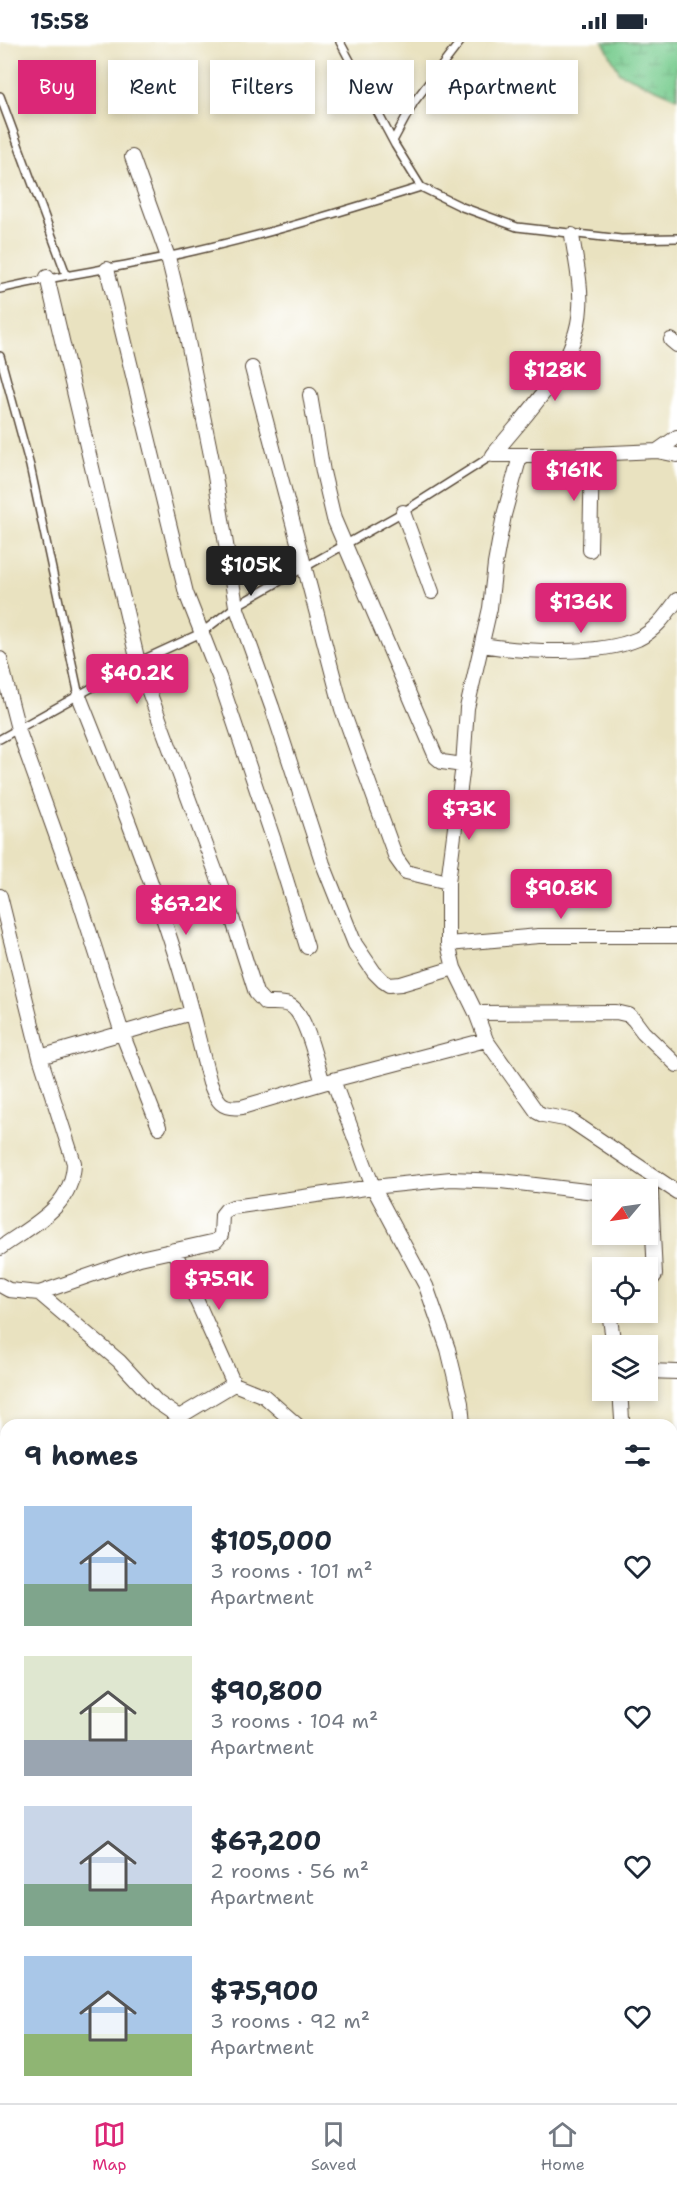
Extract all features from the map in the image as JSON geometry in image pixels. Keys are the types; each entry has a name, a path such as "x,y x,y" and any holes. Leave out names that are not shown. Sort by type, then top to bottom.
{"street":[{"path":"132,157 168,257 214,470 236,606 272,706 323,864 355,944 374,972 389,985 401,984 453,968"},
{"path":"493,454 555,377 569,354 577,332 581,306 572,235"},
{"path":"107,269 186,593 219,677 307,947"},
{"path":"47,278 138,662 228,905 256,993 265,1003 286,1004 296,1009 373,1187 426,1286 447,1349 461,1402 462,1419"},
{"path":"252,368 342,709 396,858 406,872 448,882"},
{"path":"310,395 322,472 334,519 436,757 439,761 463,765"},
{"path":"657,451 677,436"},
{"path":"493,454 592,455 657,451 677,455"},
{"path":"590,550 592,455"},
{"path":"520,456 504,514 490,608 466,708 463,765 448,882 448,944 453,968 476,1013 486,1040 537,1112 570,1120 671,1189"},
{"path":"403,512 432,592"},
{"path":"482,645 510,650 561,651 620,644 637,639 649,632 677,600"},
{"path":"0,659 18,729 79,899 122,1033 159,1127"},
{"path":"79,696 135,835 176,957 210,1083 221,1104 230,1109 242,1107 486,1040"},
{"path":"0,898 40,1057 74,1163 73,1179 67,1193 57,1206 0,1248"},
{"path":"448,944 539,936 677,936"},
{"path":"476,1013 616,1011 629,1015 677,1065"},
{"path":"40,1057 191,1013"},
{"path":"0,1285 9,1290 39,1293 140,1258 216,1241 221,1235 222,1215 233,1207 373,1187 451,1179 501,1181 592,1192"},
{"path":"174,1250 234,1384 264,1396 290,1419"},
{"path":"39,1293 119,1361 157,1402 179,1419"},
{"path":"658,1371 677,1372"},
{"path":"185,1419 234,1384"},
{"path":"621,1401 622,1419"}],"lane":[{"path":"340,42 393,141 421,187 462,207 518,227 621,239 677,238"},
{"path":"393,141 414,102 460,42"},
{"path":"0,96 66,274"},
{"path":"0,289 66,274 107,269 168,257 297,225 421,187"},
{"path":"0,356 30,466 79,696"},
{"path":"0,739 138,662 201,633 236,606 403,512 493,454"}],"green space":[{"path":"603,42 677,42 677,98 620,73"}]}
